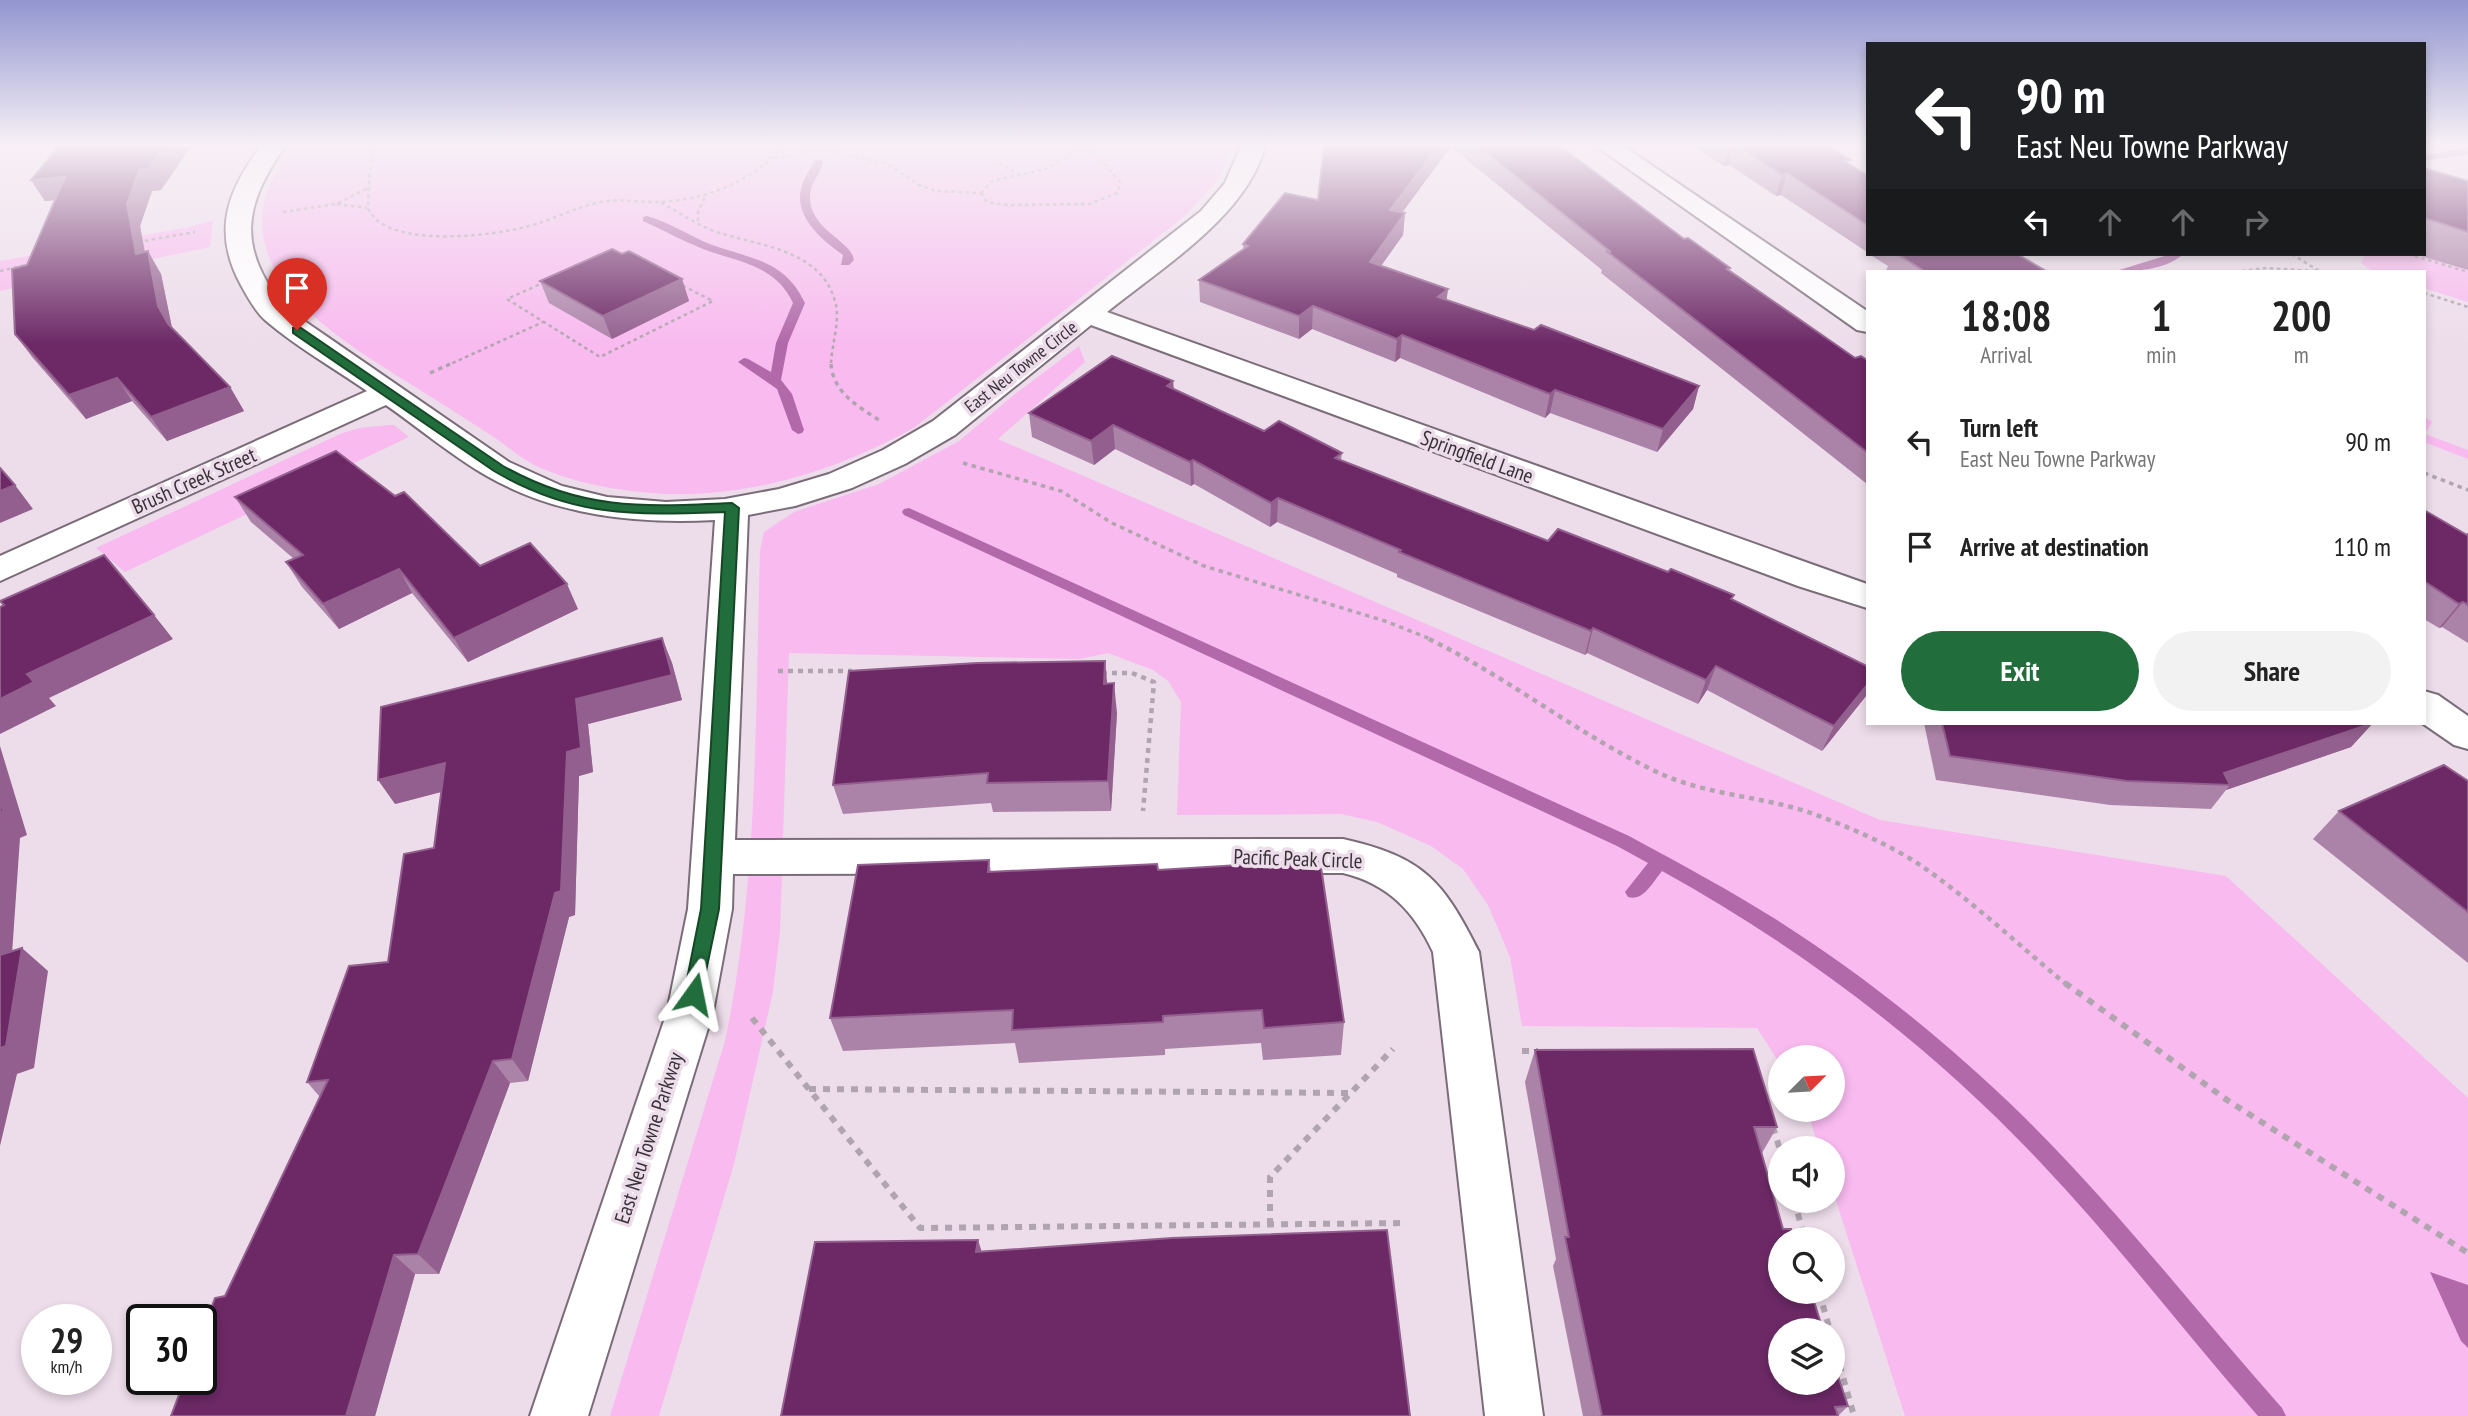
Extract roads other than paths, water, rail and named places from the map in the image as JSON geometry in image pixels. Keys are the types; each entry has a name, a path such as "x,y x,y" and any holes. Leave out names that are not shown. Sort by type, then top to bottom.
{"street":[{"path":"241,212 238,248 247,278 274,313 498,469 555,496 608,508 645,511 732,508"},
{"name":"East Neu Towne Circle","path":"732,508 843,480 907,452 944,428 1213,212"},
{"path":"1704,212 1866,323"},
{"name":"Springfield Lane","path":"1087,314 1797,574 1866,596"},
{"name":"Brush Creek Street","path":"0,570 388,393"},
{"name":"East Neu Towne Parkway","path":"559,1416 690,1012 710,909 732,508"},
{"path":"2426,706 2468,735"},
{"name":"Pacific Peak Circle","path":"712,859 773,856 1343,856 1373,862 1416,888 1434,908 1456,952 1514,1416"}],"waterway":[{"path":"808,212 824,234 848,254 849,260 845,263"},
{"path":"647,219 706,246 761,264 784,279 793,289 799,303 782,343 776,379"},
{"path":"2125,270 2175,256"},
{"path":"744,362 782,387 798,430"},
{"path":"909,512 1623,841 1660,861"},
{"path":"1634,892 1660,861"},
{"path":"1660,861 1773,926 1851,982 1962,1072 2014,1121 2082,1192 2274,1416"}]}
